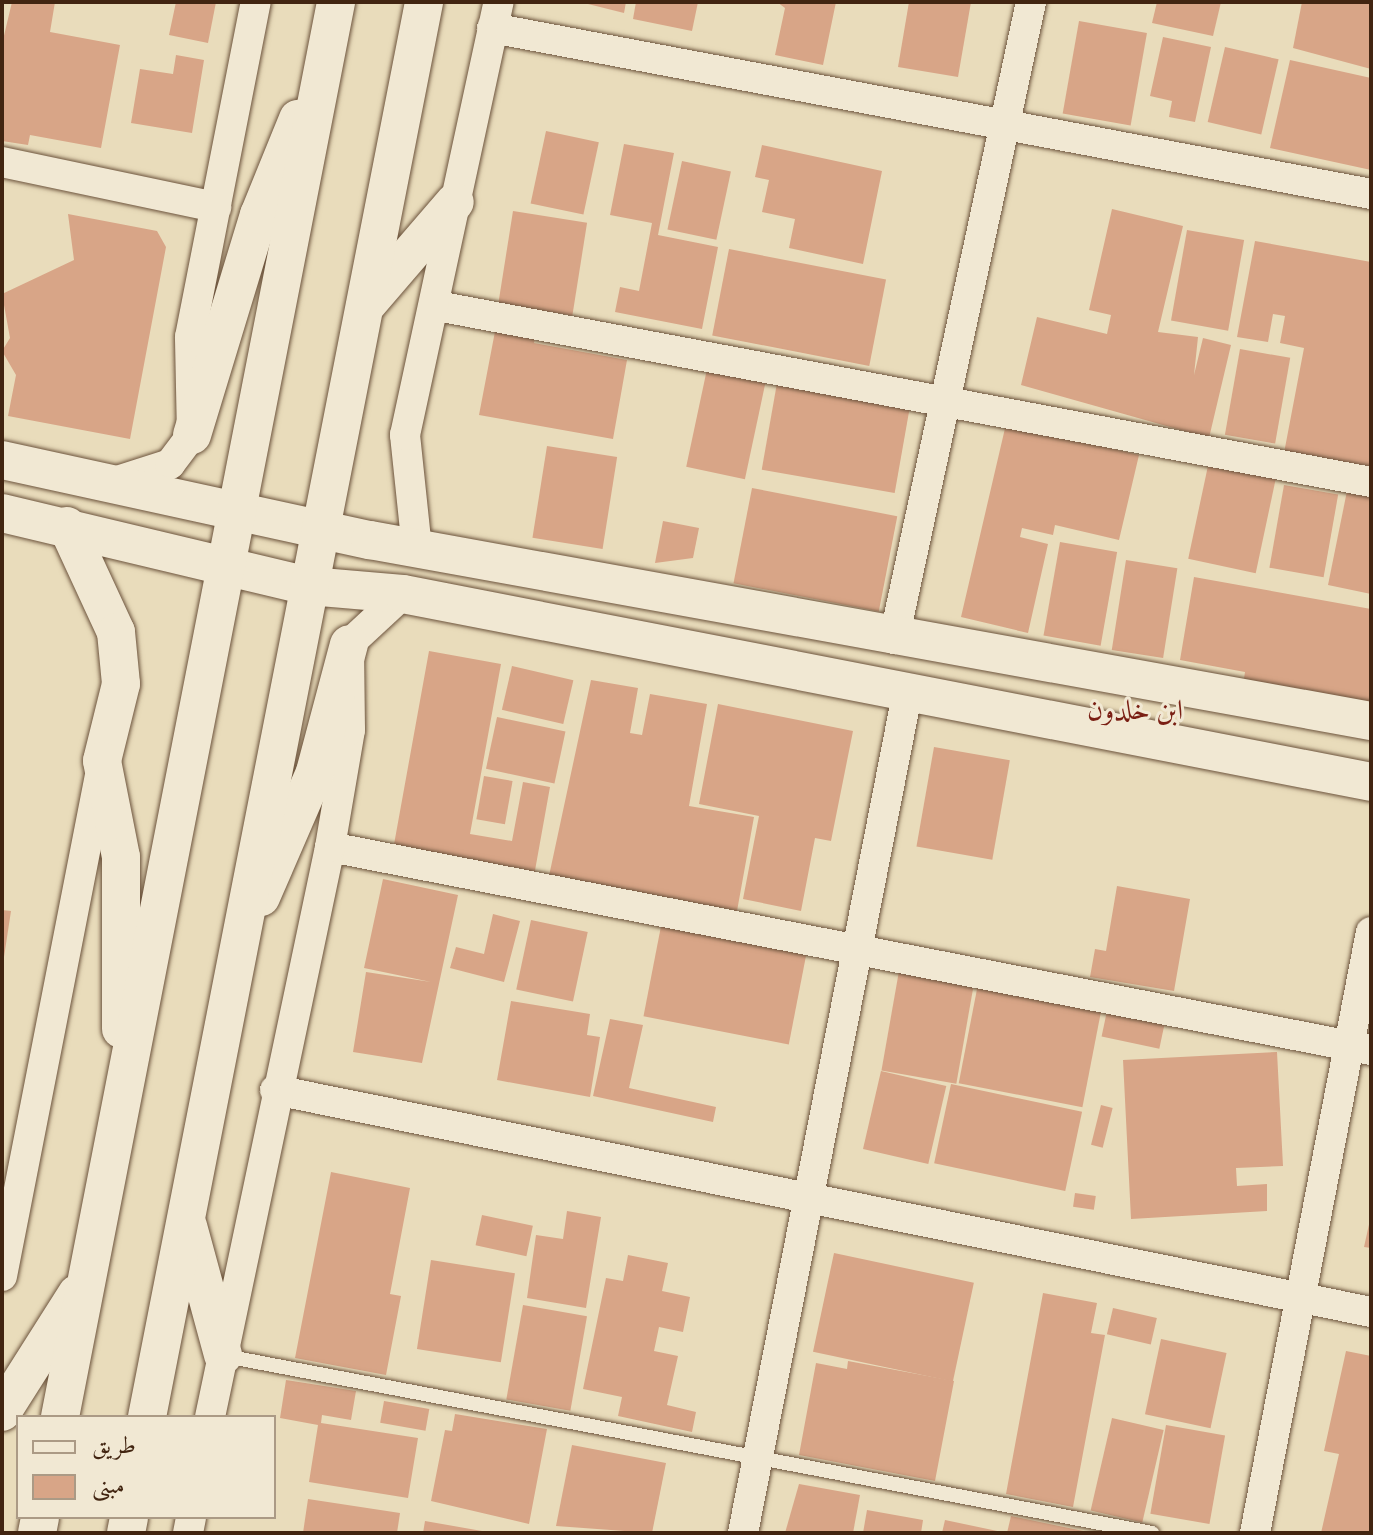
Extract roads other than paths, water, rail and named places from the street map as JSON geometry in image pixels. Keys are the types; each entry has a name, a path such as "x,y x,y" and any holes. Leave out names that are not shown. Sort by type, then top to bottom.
{"street":[{"path":"192,435 190,337 256,2"},
{"path":"60,1415 231,571 336,2"},
{"path":"147,1415 230,969 366,305 424,2"},
{"path":"894,639 949,404 1031,2"},
{"path":"417,549 405,435 437,306 455,202 496,15 1005,125 1371,194"},
{"path":"114,482 170,464 192,435 259,215 329,42"},
{"path":"2,162 216,207"},
{"path":"366,305 455,202"},
{"path":"437,306 1371,482"},
{"path":"2,460 417,549 894,639 1371,721"},
{"path":"2,513 67,526 231,571 309,586 403,594 907,695 1371,782"},
{"path":"2,1276 102,761 121,684 116,632 67,526"},
{"path":"230,969 315,772 349,644 403,594"},
{"path":"210,1415 275,1090 330,847 350,730 349,644"},
{"path":"743,1533 862,947 907,695"},
{"path":"102,761 121,857 122,1112"},
{"path":"330,847 862,947 1361,1048"},
{"path":"1255,1533 1299,1298 1361,1048 1371,932"},
{"path":"275,1090 808,1203 1371,1312"},
{"path":"185,1215 223,1355"},
{"path":"2,1412 89,1275"}],"lane":[{"path":"223,1355 1152,1533"}],"district":[{"name":"ابن خلدون","path":"1135,709"}]}
